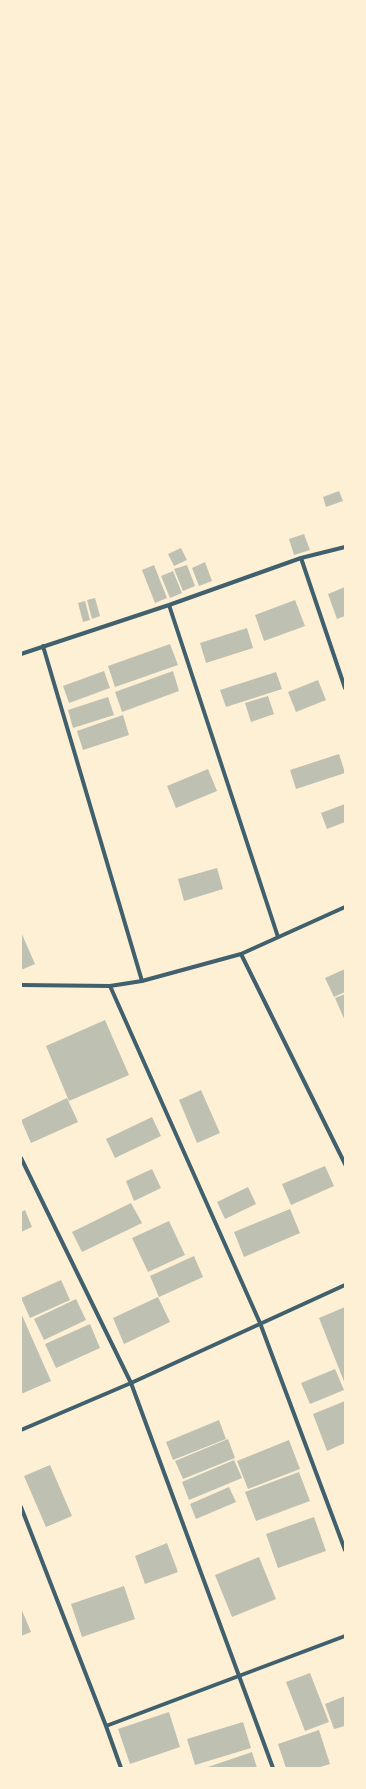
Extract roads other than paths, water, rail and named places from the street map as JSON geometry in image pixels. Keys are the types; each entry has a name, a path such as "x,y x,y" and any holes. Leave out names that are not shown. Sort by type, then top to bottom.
{"street":[{"path":"21,654 169,605 301,558 345,547"},
{"path":"301,558 345,688"},
{"path":"169,605 278,937"},
{"path":"43,646 142,981"},
{"path":"21,985 110,986 142,981 241,954 345,907"},
{"path":"241,954 345,1164"},
{"path":"110,986 260,1323 345,1550"},
{"path":"21,1158 131,1383 273,1768"},
{"path":"21,1430 131,1383 345,1285"},
{"path":"21,1508 121,1768"},
{"path":"106,1726 345,1636"}]}
